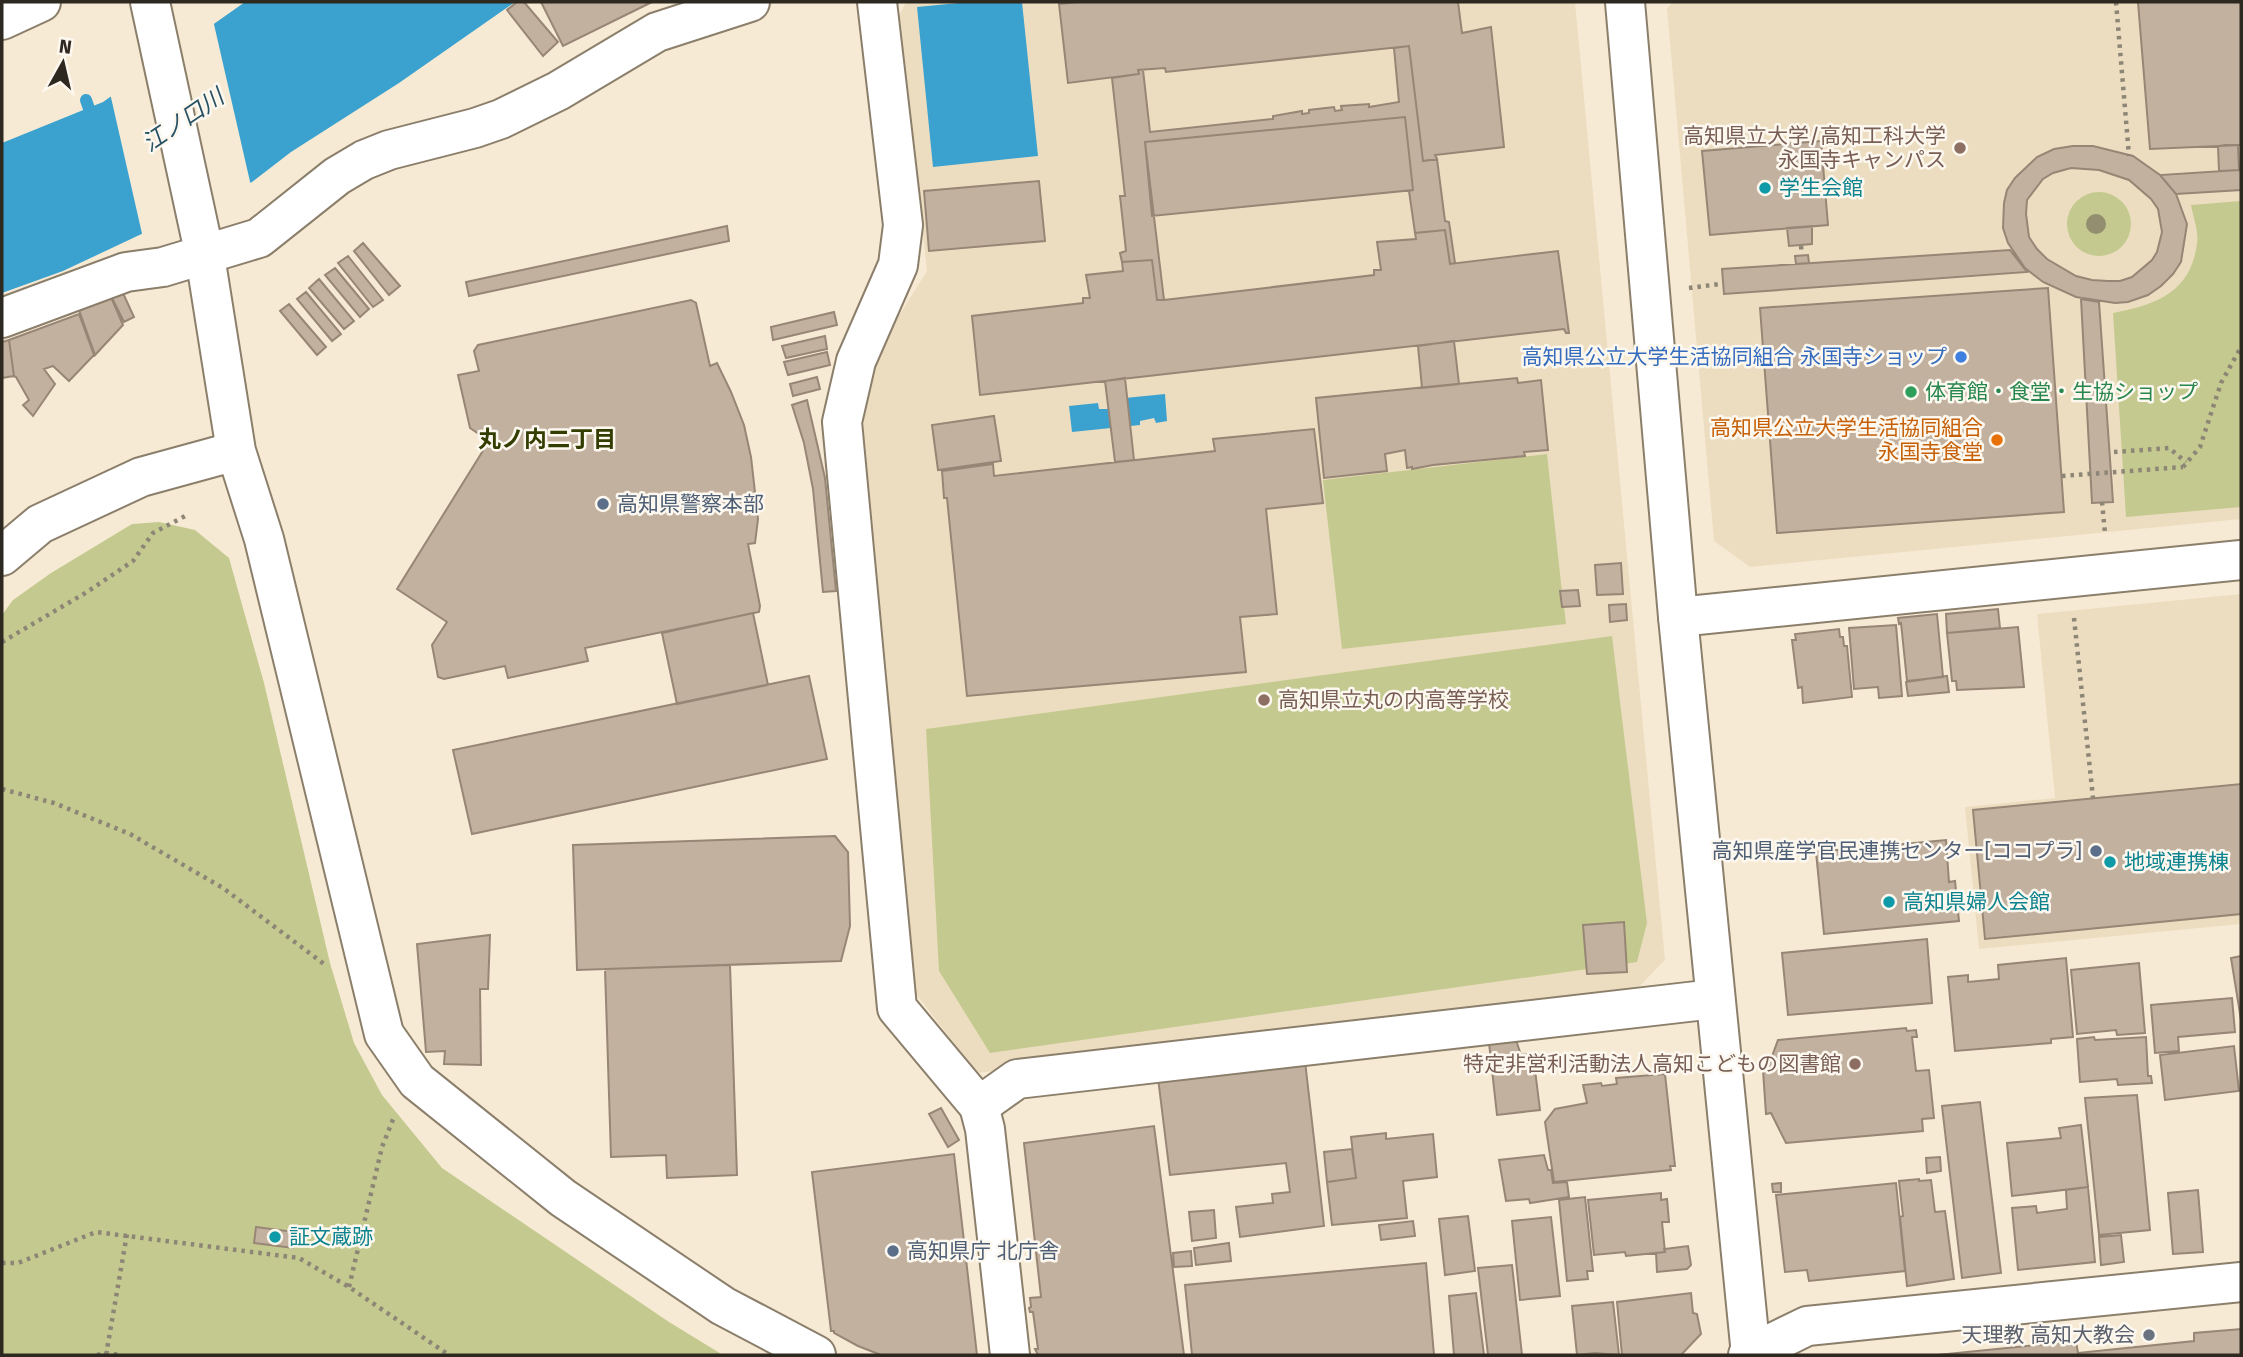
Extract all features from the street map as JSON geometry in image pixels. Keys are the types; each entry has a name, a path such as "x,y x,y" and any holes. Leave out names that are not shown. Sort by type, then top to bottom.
{"street":[{"path":"2,20 41,2"},
{"path":"150,2 202,240 236,451 264,539 384,1034 417,1081 563,1198 723,1306 816,1355"},
{"path":"2,318 127,272 163,267 202,240 259,238 337,176 363,159 501,119 558,91 657,32 751,2"},
{"path":"877,2 903,225 898,265 856,361 842,422 897,1008 979,1106 985,1129 1010,1355"},
{"path":"1625,2 1678,617 1750,1355 1807,1326 2241,1282"},
{"path":"2,556 40,524 141,477 236,451"},
{"path":"1678,617 2241,560"},
{"path":"979,1106 1017,1080 1714,999"}],"path":[{"path":"2116,2 2129,156"},
{"path":"1801,246 1802,254"},
{"path":"1685,288 1720,284"},
{"path":"2062,476 2184,465 2200,447 2221,383 2241,347"},
{"path":"2115,452 2169,447 2184,465"},
{"path":"2102,502 2105,542"},
{"path":"2,642 88,593 133,561 153,533 189,514"},
{"path":"2074,613 2093,798"},
{"path":"2,789 54,803 130,834 223,888 327,966"},
{"path":"349,1287 382,1147 394,1116"},
{"path":"2,1263 18,1263 96,1232 299,1258 349,1287 449,1355"},
{"path":"106,1354 127,1234"},
{"path":"97,1355 120,1355"}],"shaded area":[{"name":"高知県立丸の内高等学校","path":"906,2 1575,2 1665,960 1630,996 977,1073 916,994 861,439 873,370 888,333 927,271 899,16"},
{"name":"高知県立大学/高知工科大学 永国寺キャンパス","path":"1673,2 2241,2 2241,519 1750,567 1714,541 1667,8"},
{"path":"2241,594 2241,924 1979,949 1965,807 2055,798 2037,614"}],"green space":[{"path":"2093,192 2105,192 2122,201 2129,212 2129,236 2122,247 2105,256 2093,256 2081,251 2072,242 2067,230 2067,218 2072,206 2081,197"},
{"path":"2241,201 2241,507 2126,517 2113,313 2156,301 2179,285 2187,274 2197,239 2191,205"},
{"path":"1547,454 1566,624 1342,649 1323,480"},
{"path":"159,522 195,530 229,558 264,683 330,963 354,1043 382,1095 442,1168 669,1322 723,1355 2,1355 2,615 13,600 51,573 132,524"},
{"path":"1612,636 1647,923 1637,962 990,1053 939,971 926,729"}],"water":[{"name":"江ノ口川","path":"245,2 515,2 399,83 291,152 252,182 63,271 2,293 2,143 103,102"},
{"path":"969,2 1022,2 1038,156 933,167 917,7"},
{"path":"1165,394 1167,421 1156,423 1154,418 1140,421 1140,425 1072,432 1069,406 1098,403 1099,409 1107,409 1125,398"}],"pier":[{"path":"213,20 251,186 143,238 110,93"}],"building":[{"path":"517,2 524,2 558,42 543,56 507,10"},
{"path":"541,2 652,2 563,46"},
{"path":"1458,2 1462,33 1491,27 1504,147 1435,155 1437,159 1423,161 1409,46 1166,72 1165,68 1138,70 1139,74 1068,83 1059,4"},
{"path":"2138,2 2241,2 2241,145 2150,149"},
{"path":"1409,46 1423,161 1437,159 1445,221 1449,222 1455,263 1450,264 1445,230 1415,233 1409,191 1413,190 1405,117 1145,142 1164,300 1157,300 1152,260 1122,262 1120,253 1126,251 1120,196 1125,196 1112,78 1139,74 1138,70 1143,70 1150,132 1273,119 1273,116 1302,111 1302,114 1309,113 1309,110 1334,107 1335,111 1342,110 1341,106 1369,104 1369,107 1399,102 1394,48"},
{"path":"1405,117 1413,190 1152,216 1145,142"},
{"name":"学生会館","path":"1821,141 1828,225 1710,235 1702,151"},
{"path":"2238,145 2239,170 2219,171 2218,146"},
{"path":"2093,146 2133,156 2160,175 2176,194 2187,224 2181,262 2161,286 2148,295 2115,303 2076,297 2043,282 2025,268 2008,243 2003,228 2007,190 2015,178 2037,157 2054,149","holes":["2071,168 2099,170 2129,180 2151,199 2158,209 2162,232 2157,252 2152,260 2132,277 2120,281 2092,280 2076,276 2047,259 2029,237 2027,200 2043,179"]},
{"path":"2241,170 2241,190 2176,194 2160,175"},
{"path":"1039,181 1045,241 929,251 924,191"},
{"path":"727,226 729,241 469,296 466,282"},
{"path":"1812,226 1812,244 1789,246 1787,228"},
{"path":"1445,230 1450,264 1558,251 1569,333 1564,329 980,395 972,316 1083,303 1083,298 1090,298 1086,275 1123,271 1122,262 1152,260 1157,300 1164,300 1374,275 1374,270 1381,270 1377,242 1416,239 1415,233"},
{"path":"363,243 400,286 389,295 354,251"},
{"path":"2010,250 2027,272 1724,294 1722,269"},
{"path":"1808,255 1809,263 1796,264 1795,256"},
{"path":"348,256 383,300 373,307 338,263"},
{"path":"335,268 369,309 360,317 325,275"},
{"path":"319,279 354,321 344,329 309,288"},
{"name":"体育館・食堂・生協ショップ","path":"2048,288 2064,512 1777,533 1760,308"},
{"path":"122,291 134,317 124,322 111,296"},
{"path":"306,292 341,334 332,341 297,299"},
{"path":"111,297 123,325 95,355 79,310"},
{"path":"2081,299 2099,302 2113,502 2092,503"},
{"name":"高知県警察本部","path":"691,300 696,303 710,366 717,363 731,392 744,425 751,457 758,519 755,543 748,544 759,612 585,648 588,661 508,678 505,666 444,679 438,677 432,645 447,622 397,589 489,441 470,428 458,375 479,371 474,351 478,345"},
{"path":"289,304 326,347 317,355 280,311"},
{"path":"834,312 837,325 773,340 771,327"},
{"path":"79,314 94,355 69,381 53,366 44,369 55,384 33,416 23,405 29,400 14,376 9,340"},
{"path":"825,336 827,349 786,358 782,346"},
{"path":"9,340 14,376 2,378 2,342"},
{"path":"1454,341 1459,384 1422,388 1418,346"},
{"path":"827,352 830,365 788,375 784,362"},
{"path":"817,377 820,389 793,396 790,384"},
{"path":"1125,378 1134,460 1115,462 1105,381"},
{"path":"1517,378 1518,383 1541,380 1548,450 1524,452 1525,456 1412,469 1407,468 1405,450 1385,454 1387,471 1324,478 1316,398"},
{"path":"807,400 825,478 836,591 823,592 813,489 804,443 792,405"},
{"path":"994,416 1001,461 938,470 932,425"},
{"path":"1314,429 1323,503 1266,509 1277,614 1240,617 1246,672 967,696 942,471 993,464 994,476 1215,451 1213,439"},
{"path":"1621,563 1623,594 1597,595 1595,565"},
{"path":"1578,590 1580,606 1562,607 1560,591"},
{"path":"1626,604 1627,620 1610,622 1609,605"},
{"path":"1998,609 2000,628 1947,633 1946,614"},
{"path":"753,613 768,685 677,704 662,633"},
{"path":"1937,614 1943,677 1907,681 1901,623 1899,624 1898,618"},
{"path":"1896,625 1902,696 1879,698 1878,687 1854,689 1849,628"},
{"path":"2018,627 2024,687 1957,690 1956,681 1952,681 1947,633"},
{"path":"1839,629 1844,646 1847,646 1852,697 1803,703 1802,687 1798,688 1792,640 1796,640 1795,634"},
{"path":"809,676 827,759 472,834 453,750"},
{"path":"1947,676 1949,692 1908,696 1906,682"},
{"name":"地域連携棟","path":"2241,784 2241,914 1985,939 1973,810"},
{"path":"835,836 848,852 850,926 841,961 577,970 573,845"},
{"name":"高知県婦人会館","path":"1946,840 1949,882 1955,881 1959,921 1824,934 1816,852"},
{"path":"1624,922 1627,972 1587,974 1583,925"},
{"path":"490,935 488,989 480,989 481,1065 444,1064 445,1051 426,1052 417,944"},
{"path":"1927,939 1932,1003 1788,1015 1782,953"},
{"path":"2241,956 2241,1020 2231,958"},
{"path":"2066,958 2073,1037 2051,1039 2051,1043 1955,1051 1948,977 1968,975 1968,982 1999,979 1998,965"},
{"path":"2139,963 2145,1033 2117,1035 2116,1030 2077,1034 2071,970"},
{"path":"730,965 737,1175 667,1178 666,1155 611,1157 605,969"},
{"path":"2232,998 2235,1032 2178,1037 2179,1051 2155,1053 2151,1005"},
{"path":"1906,1028 1907,1031 1916,1030 1917,1037 1912,1037 1916,1071 1929,1070 1934,1118 1922,1119 1923,1131 1786,1143 1771,1113 1766,1114 1763,1070 1767,1070 1778,1040"},
{"path":"2094,1037 2095,1040 2146,1037 2148,1076 2151,1076 2152,1083 2118,1085 2117,1079 2080,1082 2077,1039"},
{"path":"1516,1040 1521,1055 1533,1054 1540,1110 1497,1115 1489,1043"},
{"path":"2234,1046 2239,1091 2165,1100 2160,1055"},
{"path":"1305,1061 1324,1226 1240,1237 1236,1207 1273,1203 1272,1194 1290,1192 1286,1163 1170,1175 1158,1078"},
{"path":"1665,1074 1675,1166 1670,1166 1671,1170 1554,1182 1545,1122 1555,1109 1587,1103 1583,1085 1617,1084 1616,1078"},
{"path":"2137,1095 2150,1230 2099,1235 2085,1098"},
{"path":"1980,1102 2001,1273 1962,1278 1942,1106"},
{"path":"941,1108 959,1140 948,1147 929,1114"},
{"path":"2081,1125 2088,1187 2012,1196 2007,1143 2061,1138 2059,1128"},
{"path":"1154,1126 1184,1355 1038,1355 1035,1349 1038,1349 1033,1312 1030,1312 1029,1308 1030,1298 1041,1297 1024,1143"},
{"path":"1386,1133 1386,1139 1433,1134 1437,1177 1403,1181 1407,1218 1332,1225 1327,1182 1356,1178 1351,1137"},
{"path":"1352,1149 1356,1178 1327,1182 1324,1152"},
{"name":"高知県庁 北庁舎","path":"954,1154 977,1355 881,1355 831,1331 812,1172"},
{"path":"1544,1155 1553,1183 1567,1182 1569,1197 1530,1203 1529,1199 1506,1201 1499,1160"},
{"path":"1940,1157 1941,1171 1927,1173 1926,1158"},
{"path":"1931,1180 1935,1212 1945,1211 1954,1279 1907,1286 1899,1181"},
{"path":"1781,1183 1781,1192 1773,1192 1772,1184"},
{"path":"1896,1183 1905,1271 1809,1281 1807,1270 1785,1272 1776,1195"},
{"path":"2088,1187 2095,1262 2018,1270 2012,1208 2036,1206 2037,1213 2067,1209 2066,1190"},
{"path":"2198,1190 2203,1252 2173,1254 2168,1193"},
{"path":"1661,1193 1661,1200 1667,1199 1669,1222 1662,1222 1665,1252 1626,1256 1625,1252 1594,1255 1588,1200"},
{"path":"1585,1197 1593,1271 1587,1271 1588,1279 1567,1281 1559,1200"},
{"path":"1214,1210 1216,1238 1192,1241 1189,1212"},
{"path":"1468,1216 1475,1271 1445,1275 1439,1219"},
{"path":"1551,1217 1560,1296 1520,1300 1512,1221"},
{"path":"1413,1221 1415,1236 1381,1240 1379,1225"},
{"name":"証文蔵跡","path":"256,1227 295,1232 293,1248 254,1243"},
{"path":"2121,1235 2124,1262 2101,1265 2099,1237"},
{"path":"1229,1243 1231,1261 1196,1265 1194,1248"},
{"path":"1688,1246 1691,1265 1687,1269 1657,1272 1656,1253 1665,1252 1664,1249"},
{"path":"1191,1251 1192,1266 1174,1267 1173,1253"},
{"path":"1426,1263 1434,1355 1192,1355 1185,1285"},
{"path":"1512,1265 1522,1355 1488,1355 1478,1268"},
{"path":"1476,1293 1484,1355 1454,1355 1449,1296"},
{"path":"1691,1293 1693,1313 1697,1314 1701,1334 1681,1355 1622,1355 1617,1302"},
{"path":"1613,1302 1619,1355 1577,1355 1572,1306"},
{"path":"2241,1329 2241,1355 1937,1355 2076,1341 2078,1353 2194,1341 2194,1333"}],"waterway":[{"path":"86,100 94,123"}],"place":[{"name":"高知県立大学/高知工科大学 永国寺キャンパス","path":"1960,148"},
{"name":"学生会館","path":"1765,188"},
{"name":"高知県公立大学生活協同組合 永国寺ショップ","path":"1961,357"},
{"name":"体育館・食堂・生協ショップ","path":"1911,392"},
{"name":"高知県公立大学生活協同組合 永国寺食堂","path":"1997,440"},
{"name":"高知県警察本部","path":"603,504"},
{"name":"高知県立丸の内高等学校","path":"1264,700"},
{"name":"高知県産学官民連携センター[ココプラ]","path":"2096,851"},
{"name":"地域連携棟","path":"2110,862"},
{"name":"高知県婦人会館","path":"1889,902"},
{"name":"特定非営利活動法人高知こどもの図書館","path":"1855,1064"},
{"name":"証文蔵跡","path":"275,1237"},
{"name":"高知県庁 北庁舎","path":"893,1251"},
{"name":"天理教 高知大教会","path":"2149,1335"}],"district":[{"name":"丸ノ内二丁目","path":"547,439"}]}
